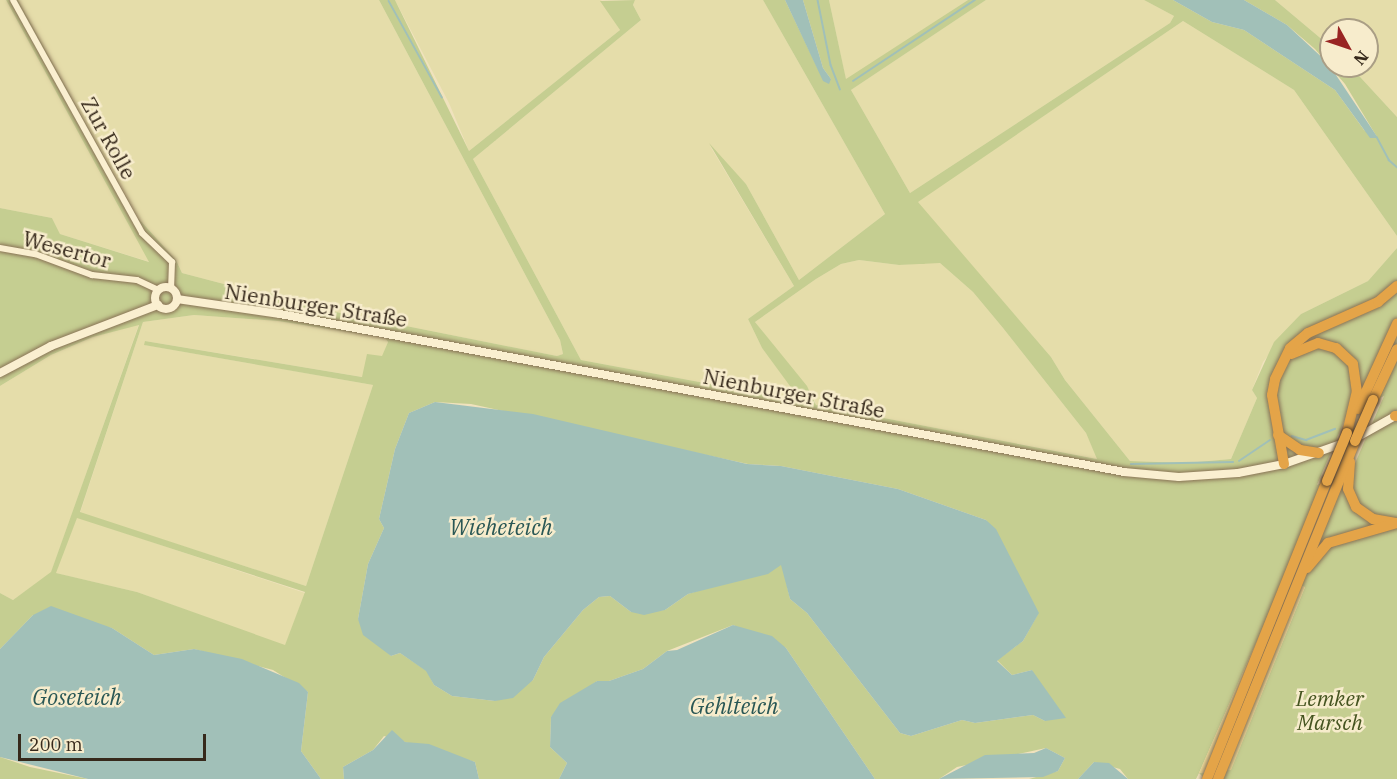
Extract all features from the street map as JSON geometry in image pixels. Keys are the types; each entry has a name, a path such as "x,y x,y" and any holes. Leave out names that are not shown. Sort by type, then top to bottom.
{"highway":[{"path":"1284,464 1277,435 1272,395 1281,362 1290,348 1308,333 1366,308 1397,286"},
{"path":"1357,408 1397,324"},
{"path":"1207,779 1296,575 1345,472 1357,408 1356,373 1353,364 1336,348 1308,345 1281,362"},
{"path":"1218,779 1290,596 1327,481 1373,400 1397,350"},
{"path":"1277,435 1300,450 1319,453"},
{"path":"1345,472 1348,489 1356,507 1373,519 1397,523"},
{"path":"1296,575 1328,543 1397,523"}],"street":[{"name":"Zur Rolle","path":"13,0 142,233 172,262 171,288"},
{"name":"Wesertor","path":"0,248 35,254 92,275 137,280 158,290"},
{"path":"0,374 51,346 158,305 168,309 177,299 171,288 158,290 158,305"},
{"name":"Nienburger Straße","path":"177,299 280,314 1100,469 1179,477 1238,473 1284,464 1319,453 1396,416"}],"shaded area":[{"path":"0,0 6,0 150,262 60,234 52,218 0,208"},
{"path":"18,0 379,0 560,340 563,354 557,356 311,307 306,298 243,289 182,273 176,260 138,218"},
{"path":"395,0 601,0 620,30 469,151 449,103"},
{"path":"635,0 763,0 885,214 799,280 746,184 710,146 794,286 748,319 762,348 802,401 581,360 473,159 641,20 633,5"},
{"path":"829,0 968,0 846,80"},
{"path":"986,0 1144,0 1174,16 1170,23 910,193 851,90"},
{"path":"1275,0 1397,0 1397,117 1361,78 1379,78 1379,18 1319,18 1319,37"},
{"path":"1183,21 1294,90 1397,236 1397,248 1368,281 1301,314 1263,362 1252,390 1257,398 1231,459 1186,463 1130,461 1065,380 1051,357 917,202"},
{"path":"859,260 899,265 939,262 973,292 1003,328 1086,433 1098,459 816,405 813,395 755,322 841,264"},
{"path":"194,315 278,321 385,338 388,342 382,357 363,377 145,341 145,345 373,385 306,586 80,513 143,322"},
{"path":"139,324 51,573 13,600 0,593 0,386 51,355 93,337"},
{"path":"77,517 305,593 285,646 137,592 55,573"}],"green space":[{"name":"Lemker Marsch","path":"6,0 18,0 138,218 176,260 182,273 243,289 306,298 311,307 557,356 563,354 560,340 379,0 395,0 469,151 620,30 600,1 635,0 633,5 641,20 473,159 581,360 801,401 762,348 748,319 794,286 709,143 746,184 799,280 885,214 763,0 785,0 817,67 823,77 831,79 823,68 803,0 829,0 846,79 968,0 986,0 851,90 910,193 1170,23 1174,16 1144,0 1173,0 1212,22 1244,30 1335,90 1364,130 1377,137 1340,78 1361,78 1397,117 1397,236 1294,90 1183,21 918,202 1051,357 1065,380 1130,461 1186,463 1231,459 1257,398 1252,390 1274,342 1301,314 1368,281 1397,248 1397,779 1205,779 1199,773 1196,779 1128,779 1120,769 1094,762 1078,779 1029,779 1058,771 1065,758 1046,748 957,767 939,779 875,779 786,648 733,625 667,651 643,669 609,681 597,681 551,717 550,747 567,763 559,779 479,779 475,762 384,736 373,750 343,767 344,779 321,779 301,751 308,692 273,670 194,649 154,655 112,628 33,615 0,649 0,593 13,600 51,572 139,325 93,337 51,355 0,386 0,208 52,218 60,234 149,262","holes":["859,260 899,265 940,263 973,292 1003,328 1086,433 1097,459 816,405 807,386 755,322 841,264","194,315 278,321 385,338 388,342 382,356 367,354 362,377 145,341 144,345 373,385 306,586 80,512 143,322","1384,396 1353,468 1317,485 1348,412","435,402 471,404 748,464 781,466 898,489 986,520 1038,614 1023,641 997,660 1012,675 1032,670 1045,721 1033,715 975,723 962,720 911,736 900,733 807,613 790,599 782,564 688,594 665,610 631,612 610,596 599,597 583,610 544,657 533,680 495,701 452,696 434,685 427,671 400,653 391,656 358,619 368,564 384,528 379,519 395,449 409,413","77,518 305,592 285,645 137,592 56,573","1283,581 1305,587 1231,769 1199,773"]},
{"path":"1244,0 1275,0 1319,37 1319,54 1287,25"},
{"path":"0,757 30,767 88,779 0,779"}],"sand":[{"path":"1283,581 1305,587 1231,770 1199,773"}],"water":[{"path":"785,0 803,0 823,68 831,79 829,84 823,81"},
{"path":"1173,0 1244,0 1287,25 1319,55 1319,78 1338,78 1378,138 1370,138 1335,90 1244,30 1212,22"},
{"name":"Wieheteich","path":"435,402 533,414 747,464 781,466 898,489 986,520 996,529 1039,613 1023,641 997,661 1012,675 1032,670 1066,718 1045,721 1033,715 975,723 962,720 911,736 900,733 807,613 790,599 781,565 768,574 688,594 665,610 644,615 631,612 610,596 599,597 583,610 544,657 533,680 513,698 495,701 452,696 434,685 426,671 400,653 391,656 363,635 358,619 368,564 384,528 379,519 395,449 409,413"},
{"name":"Goseteich","path":"51,606 112,628 154,655 194,649 242,659 299,683 308,692 301,751 321,779 88,779 0,757 0,649 33,615"},
{"name":"Gehlteich","path":"733,625 772,636 786,648 875,779 559,779 567,763 550,747 551,717 560,703 597,681 609,681 643,669 667,651 677,650"},
{"path":"392,730 405,742 429,744 475,762 479,779 344,779 343,767 373,750"},
{"path":"1046,748 1065,758 1058,771 1043,777 939,779 985,755 1034,753"},
{"path":"1094,762 1109,763 1128,779 1078,779"}],"waterway":[{"path":"818,0 831,65 840,89"},
{"path":"853,81 975,0"},
{"path":"389,1 442,97"},
{"path":"1377,137 1389,160 1397,167"},
{"path":"1292,436 1306,440 1335,429"},
{"path":"1239,461 1270,440"},
{"path":"1131,464 1233,462"}]}
